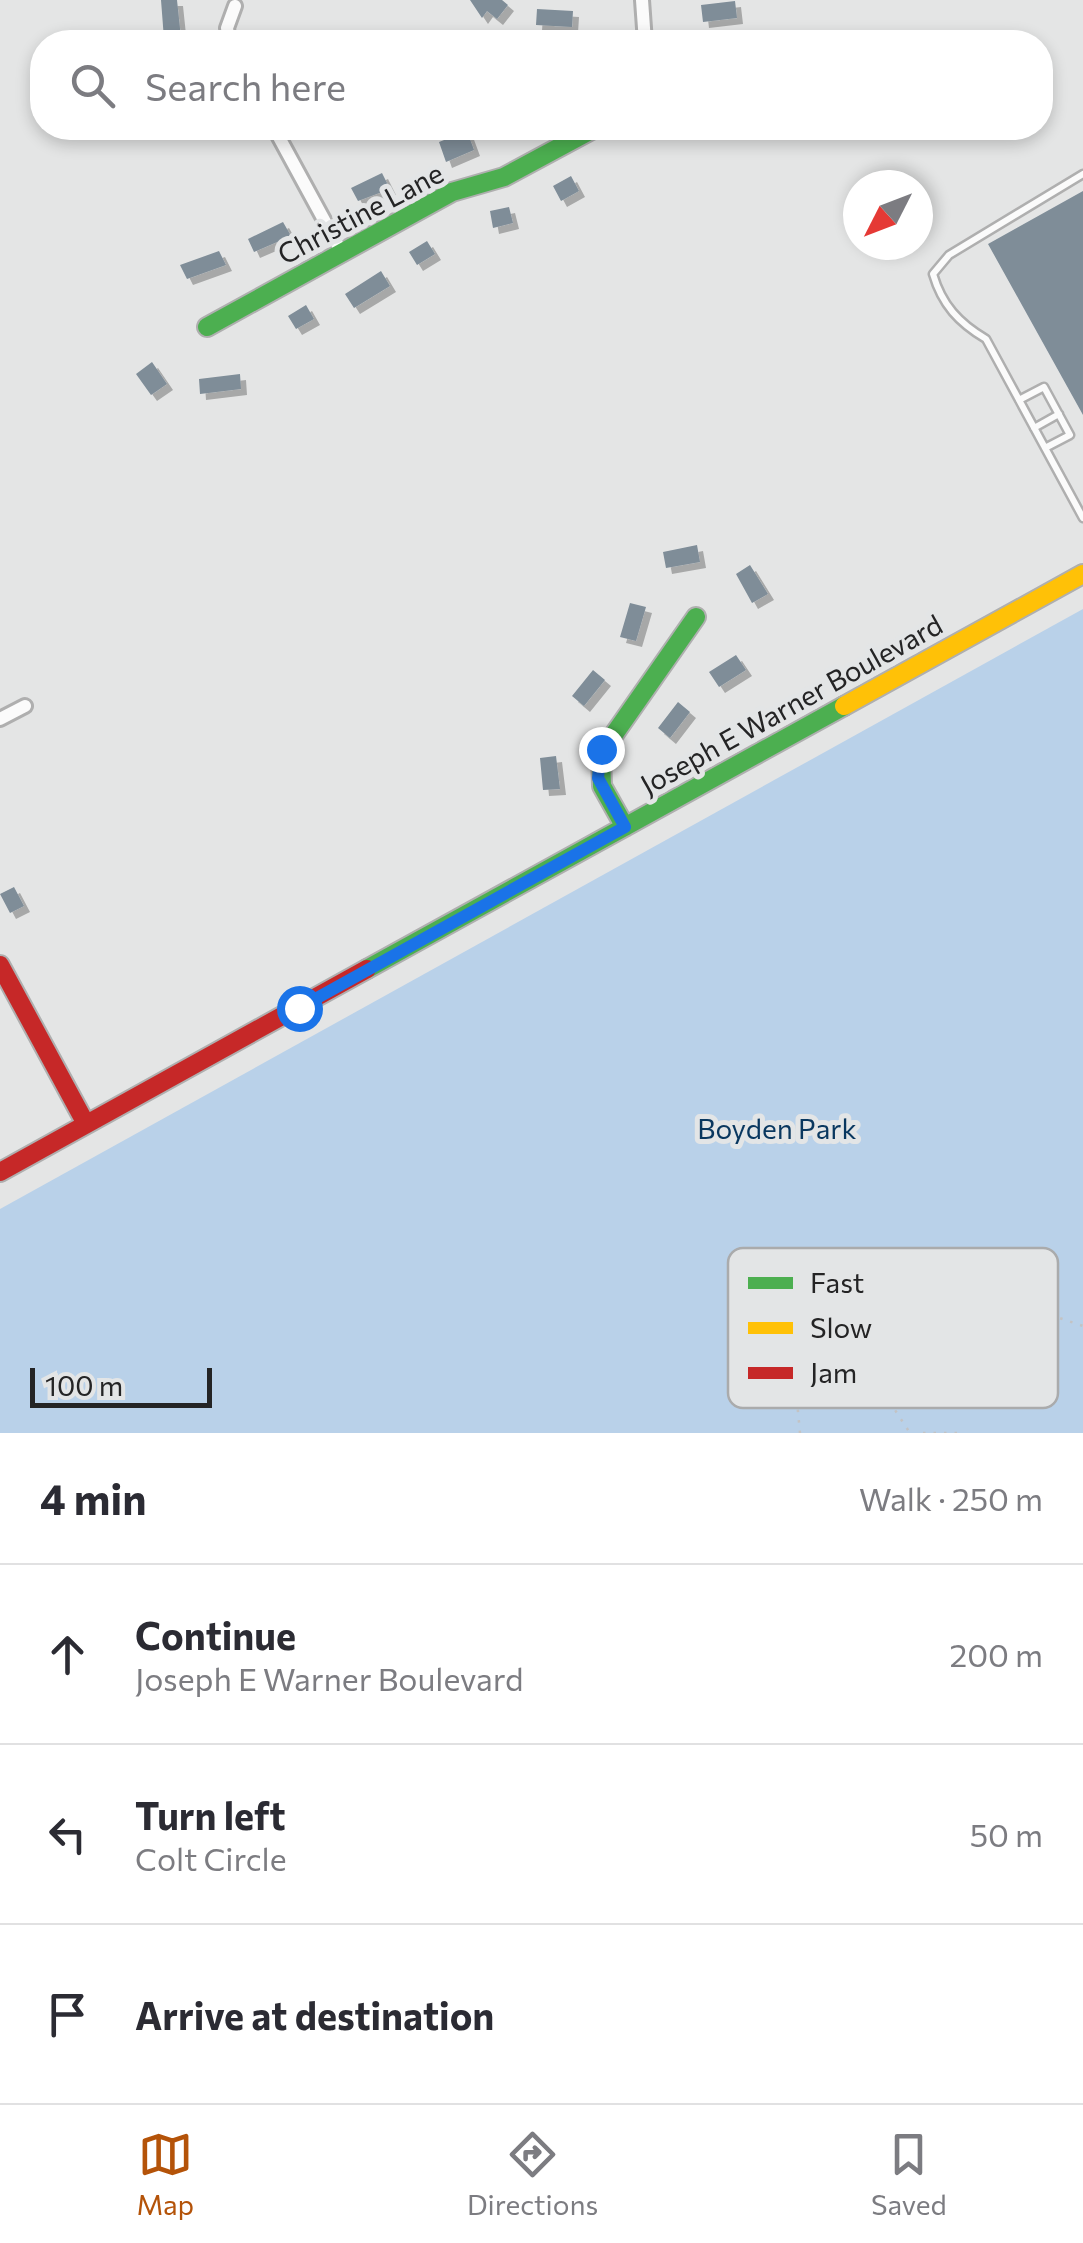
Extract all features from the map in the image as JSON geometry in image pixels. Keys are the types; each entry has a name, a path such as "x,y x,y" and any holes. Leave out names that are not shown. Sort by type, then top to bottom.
{"main road":[{"name":"Christine Lane","path":"207,327 452,192 504,176 572,140"},
{"name":"Joseph E Warner Boulevard","path":"0,1172 1083,574"},
{"path":"625,827 602,788 598,759 606,741 696,617"},
{"path":"0,965 86,1124"}],"street":[{"path":"642,0 644,30"},
{"path":"227,30 235,6"},
{"path":"281,140 342,253"},
{"path":"0,719 25,706"}],"lane":[{"path":"1083,174 949,256 934,274 939,294 962,325 986,339 1083,518"},
{"path":"1020,400 1044,387 1059,414 1070,435 1046,448"},
{"path":"1034,428 1059,414"}],"path":[{"path":"1058,1317 1083,1326"},
{"path":"798,1408 800,1433"},
{"path":"891,1408 910,1433"},
{"path":"923,1433 961,1433"}],"green space":[{"name":"Boyden Park","path":"1083,609 1083,1433 0,1433 0,1209"}],"building":[{"path":"161,0 177,0 180,30 163,30"},
{"path":"470,0 502,0 508,5 497,19 487,11 482,18"},
{"path":"735,1 737,18 703,22 701,5"},
{"path":"537,9 573,11 572,27 536,25"},
{"path":"470,140 474,150 446,162 439,142"},
{"path":"382,173 390,189 358,201 351,188"},
{"path":"571,176 579,191 561,201 553,186"},
{"path":"1083,191 1083,415 988,244"},
{"path":"509,207 513,223 493,228 490,211"},
{"path":"283,222 291,236 254,252 248,239"},
{"path":"427,241 435,254 417,265 409,252"},
{"path":"219,251 226,265 187,279 180,265"},
{"path":"381,271 390,286 354,308 345,294"},
{"path":"306,305 314,319 296,329 288,316"},
{"path":"152,362 167,384 151,395 136,374"},
{"path":"240,374 241,389 200,394 199,379"},
{"path":"697,545 700,562 666,568 663,552"},
{"path":"750,565 768,594 752,603 736,574"},
{"path":"630,603 646,607 636,641 620,637"},
{"path":"736,655 746,670 719,687 709,672"},
{"path":"593,670 605,680 584,706 572,696"},
{"path":"678,702 690,712 670,738 658,728"},
{"path":"556,756 560,789 543,790 540,758"},
{"path":"14,887 24,906 10,913 0,894"}],"traffic: fast":[{"path":"207,327 452,192 504,177 573,140"},
{"path":"625,827 602,786 601,753 696,617"},
{"path":"367,969 844,706"}],"traffic: slow":[{"path":"844,706 1083,574"}],"traffic: jam":[{"path":"0,965 86,1124"},
{"path":"0,1172 367,969"}],"route":[{"path":"299,1008 625,827 598,778 601,749"}]}
